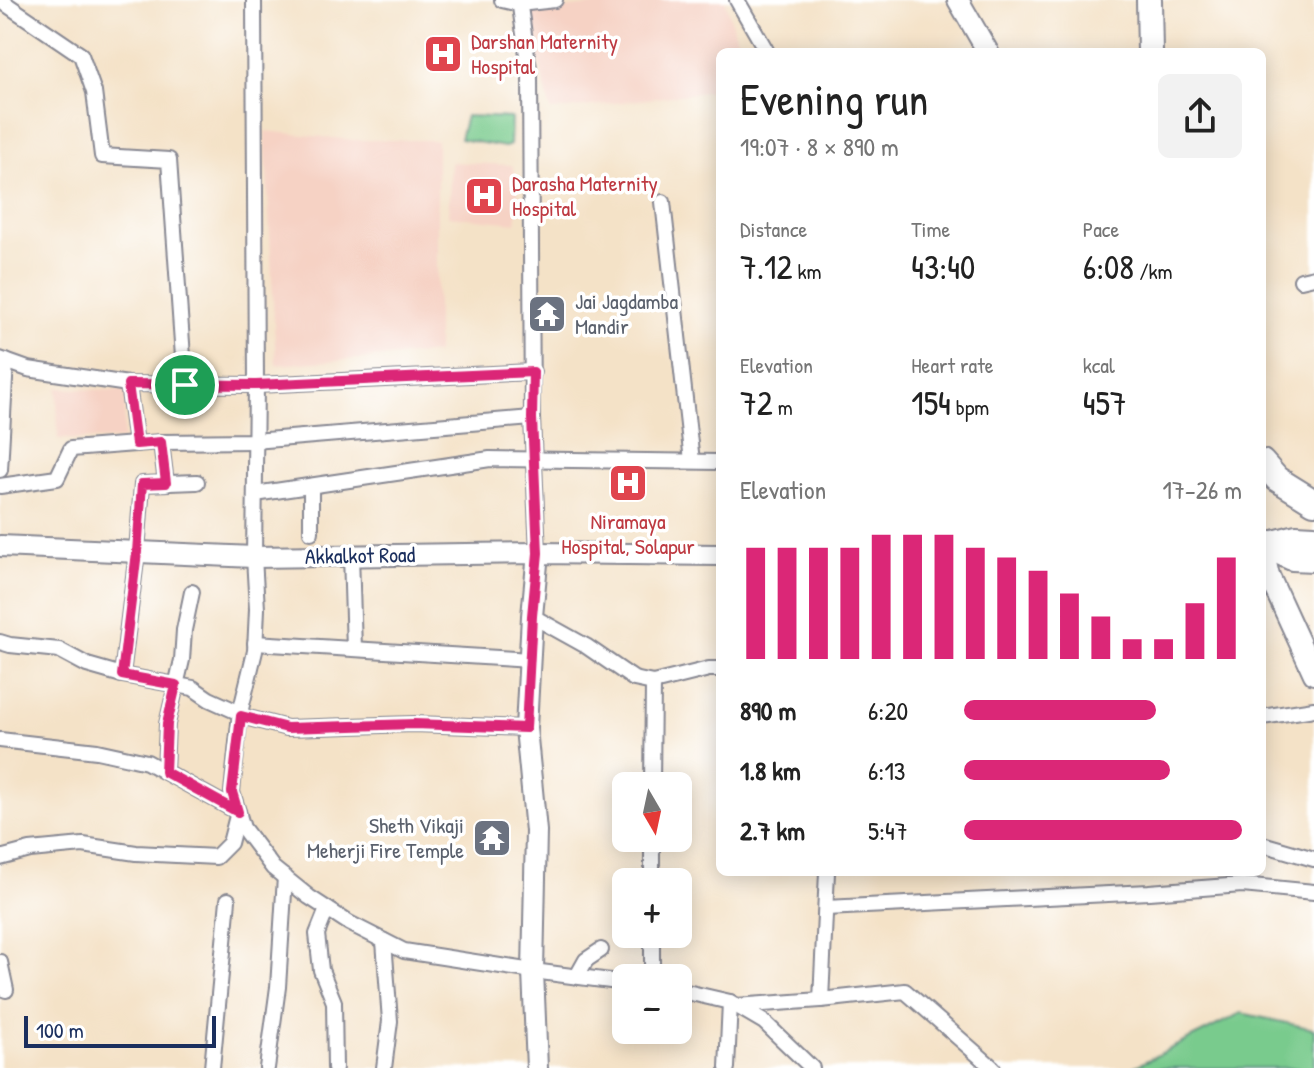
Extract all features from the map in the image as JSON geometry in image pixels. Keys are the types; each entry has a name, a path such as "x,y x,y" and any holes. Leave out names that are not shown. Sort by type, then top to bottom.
{"main road":[{"path":"1149,0 1150,48"},
{"path":"1162,0 1162,48"},
{"path":"1266,467 1277,479 1314,502"},
{"path":"1266,544 1296,537 1314,538"},
{"path":"1266,546 1303,558"}],"street":[{"path":"0,0 81,55 94,92 102,156 169,160 185,385"},
{"path":"254,0 254,557 257,609 255,643 241,715 232,792 243,828 273,868 349,923 404,951 612,981"},
{"path":"502,0 555,0"},
{"path":"737,0 765,48"},
{"path":"958,0 980,48"},
{"path":"519,2 530,75 532,418 538,553 526,728 536,831 533,971 537,1068"},
{"path":"663,202 692,461"},
{"path":"0,470 3,360 28,369 128,384 256,385 533,372"},
{"path":"128,384 136,444"},
{"path":"0,486 57,478 71,449 161,442 254,441 532,418"},
{"path":"161,442 166,483"},
{"path":"255,494 490,459 716,462"},
{"path":"122,675 142,484 197,482"},
{"path":"311,486 311,532"},
{"name":"Akkalkot Road","path":"0,546 254,557 538,553 716,555"},
{"path":"351,555 354,649"},
{"path":"1266,563 1269,576 1314,674"},
{"path":"165,772 167,724 182,660 192,592"},
{"path":"532,616 586,646 634,679 653,683 716,669"},
{"path":"0,642 59,650 87,665 122,675 193,688 241,715 287,728 414,724 526,728"},
{"path":"255,643 530,660"},
{"path":"652,772 653,683"},
{"path":"1266,716 1314,709"},
{"path":"0,740 97,751 147,762 238,812"},
{"path":"0,858 30,850 83,845 136,853 216,857 230,843 238,812"},
{"path":"1266,845 1314,859"},
{"path":"821,1000 827,876"},
{"path":"267,1068 278,987 285,877"},
{"path":"826,908 1242,885 1314,892"},
{"path":"212,1068 228,900"},
{"path":"327,909 317,934 321,970 334,1002 335,1068"},
{"path":"384,941 390,1021 384,1068"},
{"path":"577,976 586,960 601,950"},
{"path":"0,962 6,990"},
{"path":"733,1004 821,1000 905,991 993,1068"},
{"path":"692,994 733,1004 764,1022 812,1068"},
{"path":"727,1068 733,1004"}],"shaded area":[{"path":"642,0 725,0 740,48 716,48 716,90 551,111 527,13"},
{"path":"265,131 353,140 437,140 437,353 276,365"},
{"name":"Darasha Maternity Hospital","path":"451,162 512,165 518,184 516,223 448,216"},
{"path":"57,388 126,391 123,440 58,439"}],"green space":[{"path":"466,116 511,118 510,145 505,147 460,139"},
{"path":"1241,1013 1314,1029 1314,1068 1132,1068"}],"place":[{"name":"Darshan Maternity Hospital","path":"443,54"},
{"name":"Darasha Maternity Hospital","path":"484,196"},
{"name":"Jai Jagdamba Mandir","path":"547,314"},
{"name":"Niramaya Hospital, Solapur","path":"628,483"},
{"name":"Sheth Vikaji Meherji Fire Temple","path":"492,838"}],"route":[{"path":"533,372 538,553 526,728 414,724 287,728 241,716 232,792 238,812 165,772 167,724 176,685 122,675 142,484 166,483 161,442 136,444 128,384 185,385 256,385 533,372"}]}
